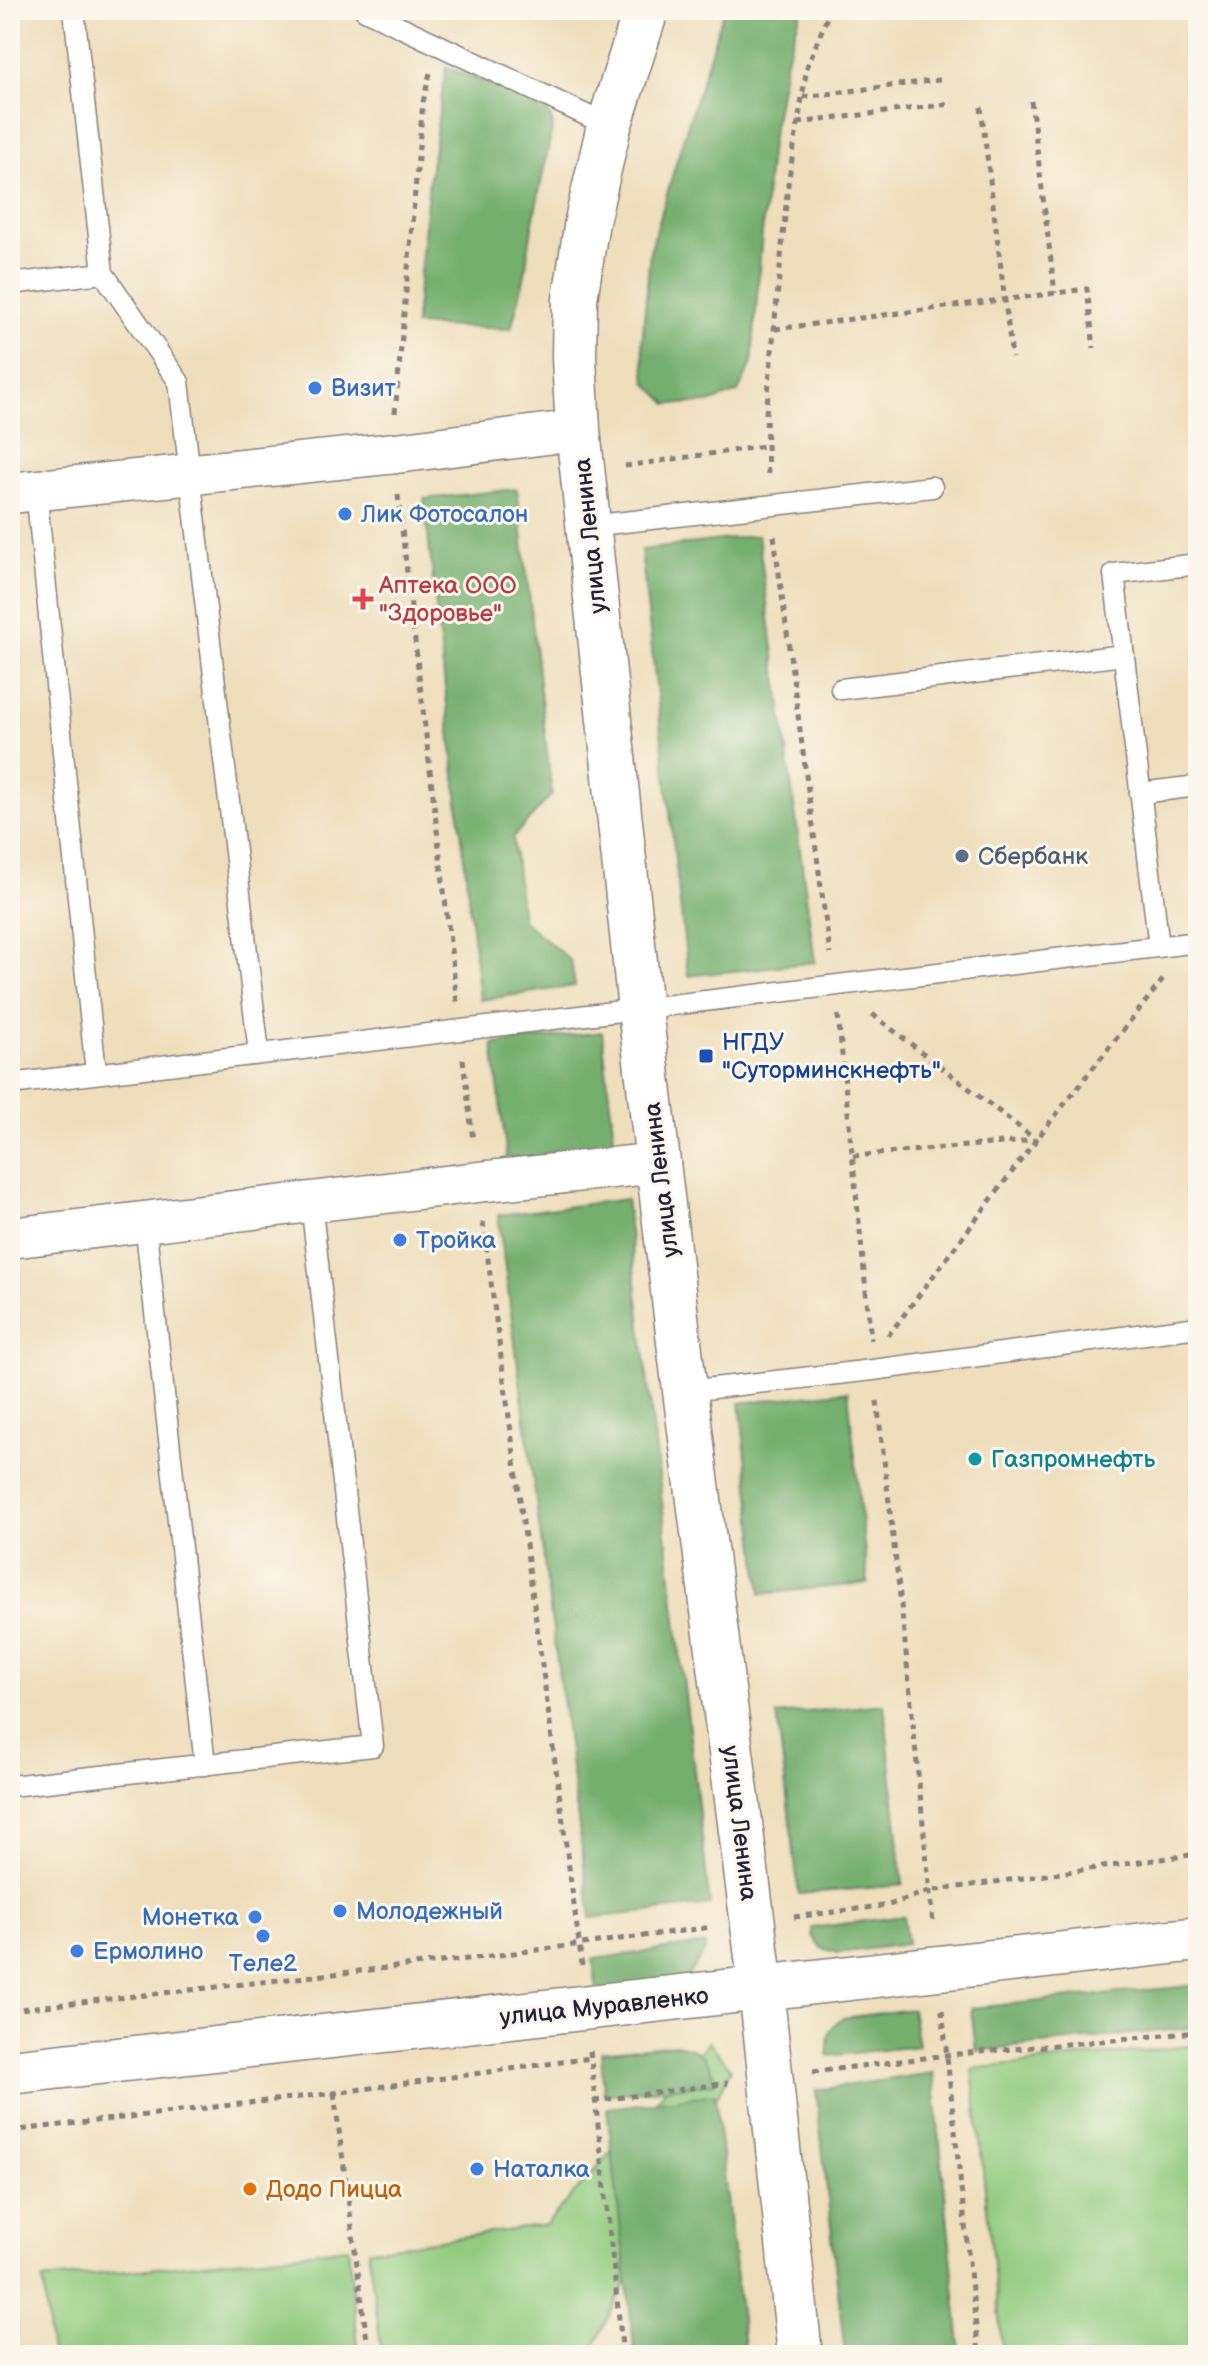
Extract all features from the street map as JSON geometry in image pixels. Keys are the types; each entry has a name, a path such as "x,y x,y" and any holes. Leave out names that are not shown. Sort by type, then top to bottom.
{"main road":[{"name":"улица Ленина","path":"646,10 609,126 587,221 575,299 578,430 640,1009 761,1988 800,2355"},
{"name":"улица Муравленко","path":"10,2072 1198,1939"}],"street":[{"path":"23,492 396,453 578,430"},
{"path":"10,1238 659,1163"}],"lane":[{"path":"74,10 103,273 179,382 259,1053"},
{"path":"365,10 609,126"},
{"path":"10,284 103,273"},
{"path":"589,526 932,487"},
{"path":"23,492 96,1073"},
{"path":"1159,947 1114,574 1198,564"},
{"path":"841,689 1124,655"},
{"path":"1140,793 1198,786"},
{"path":"10,1084 1195,943"},
{"path":"10,1786 373,1746 311,1202"},
{"path":"145,1222 205,1765"},
{"path":"687,1391 873,1363 1198,1327"}],"path":[{"path":"830,10 807,67 788,184 766,414 770,505 834,986 979,2355"},
{"path":"803,97 945,79"},
{"path":"1031,101 1055,293"},
{"path":"798,123 948,104"},
{"path":"981,107 1012,358"},
{"path":"775,329 1087,289 1094,348"},
{"path":"873,1363 1036,1140 1195,943"},
{"path":"834,986 1036,1140"},
{"path":"853,1156 1036,1140"},
{"path":"10,2010 468,1959 752,1923 889,1905 929,1891 1198,1854"},
{"path":"594,2101 947,2055 1198,2032"},
{"path":"10,2131 334,2093 591,2058"},
{"path":"334,2093 369,2355"}],"green space":[{"path":"724,10 802,10 786,59 771,142 752,363 738,392 709,403 668,404 646,382 642,344 650,252"},
{"path":"446,67 546,106 553,124 524,279 511,329 415,325 429,180"},
{"path":"517,489 552,795 513,837 522,920 571,961 575,986 480,1000 424,499"},
{"path":"758,535 815,962 688,976 641,550"},
{"path":"602,1032 616,1155 508,1167 493,1044"},
{"path":"626,1199 710,1905 591,1918 498,1215"},
{"path":"848,1391 868,1583 761,1594 740,1403"},
{"path":"884,1704 903,1885 799,1894 777,1715"},
{"path":"903,1916 907,1944 838,1953 821,1948 812,1936 812,1928"},
{"path":"705,1944 705,1952 687,1977 597,1992 593,1959"},
{"path":"1198,1985 1198,2027 976,2051 971,2008"},
{"path":"912,2009 918,2046 828,2056 828,2039 842,2018"},
{"path":"709,2041 731,2069 590,2355 382,2355 368,2250 546,2225"},
{"path":"675,2044 691,2048 702,2056 715,2083 604,2095 601,2052"},
{"path":"1198,2045 1198,2355 1003,2355 972,2069"},
{"path":"933,2073 961,2355 845,2355 816,2090"},
{"path":"715,2094 745,2355 635,2355 607,2108"},
{"path":"348,2248 359,2355 51,2355 43,2280"}],"place":[{"name":"Визит","path":"315,388"},
{"name":"Лик Фотосалон","path":"345,514"},
{"name":"Аптека ООО \"Здоровье\"","path":"363,599"},
{"name":"Сбербанк","path":"962,856"},
{"name":"НГДУ \"Суторминскнефть\"","path":"706,1056"},
{"name":"Тройка","path":"400,1240"},
{"name":"Газпромнефть","path":"975,1459"},
{"name":"Молодежный","path":"340,1911"},
{"name":"Монетка","path":"255,1917"},
{"name":"Теле2","path":"263,1936"},
{"name":"Ермолино","path":"77,1951"},
{"name":"Наталка","path":"477,2169"},
{"name":"Додо Пицца","path":"250,2189"}]}
